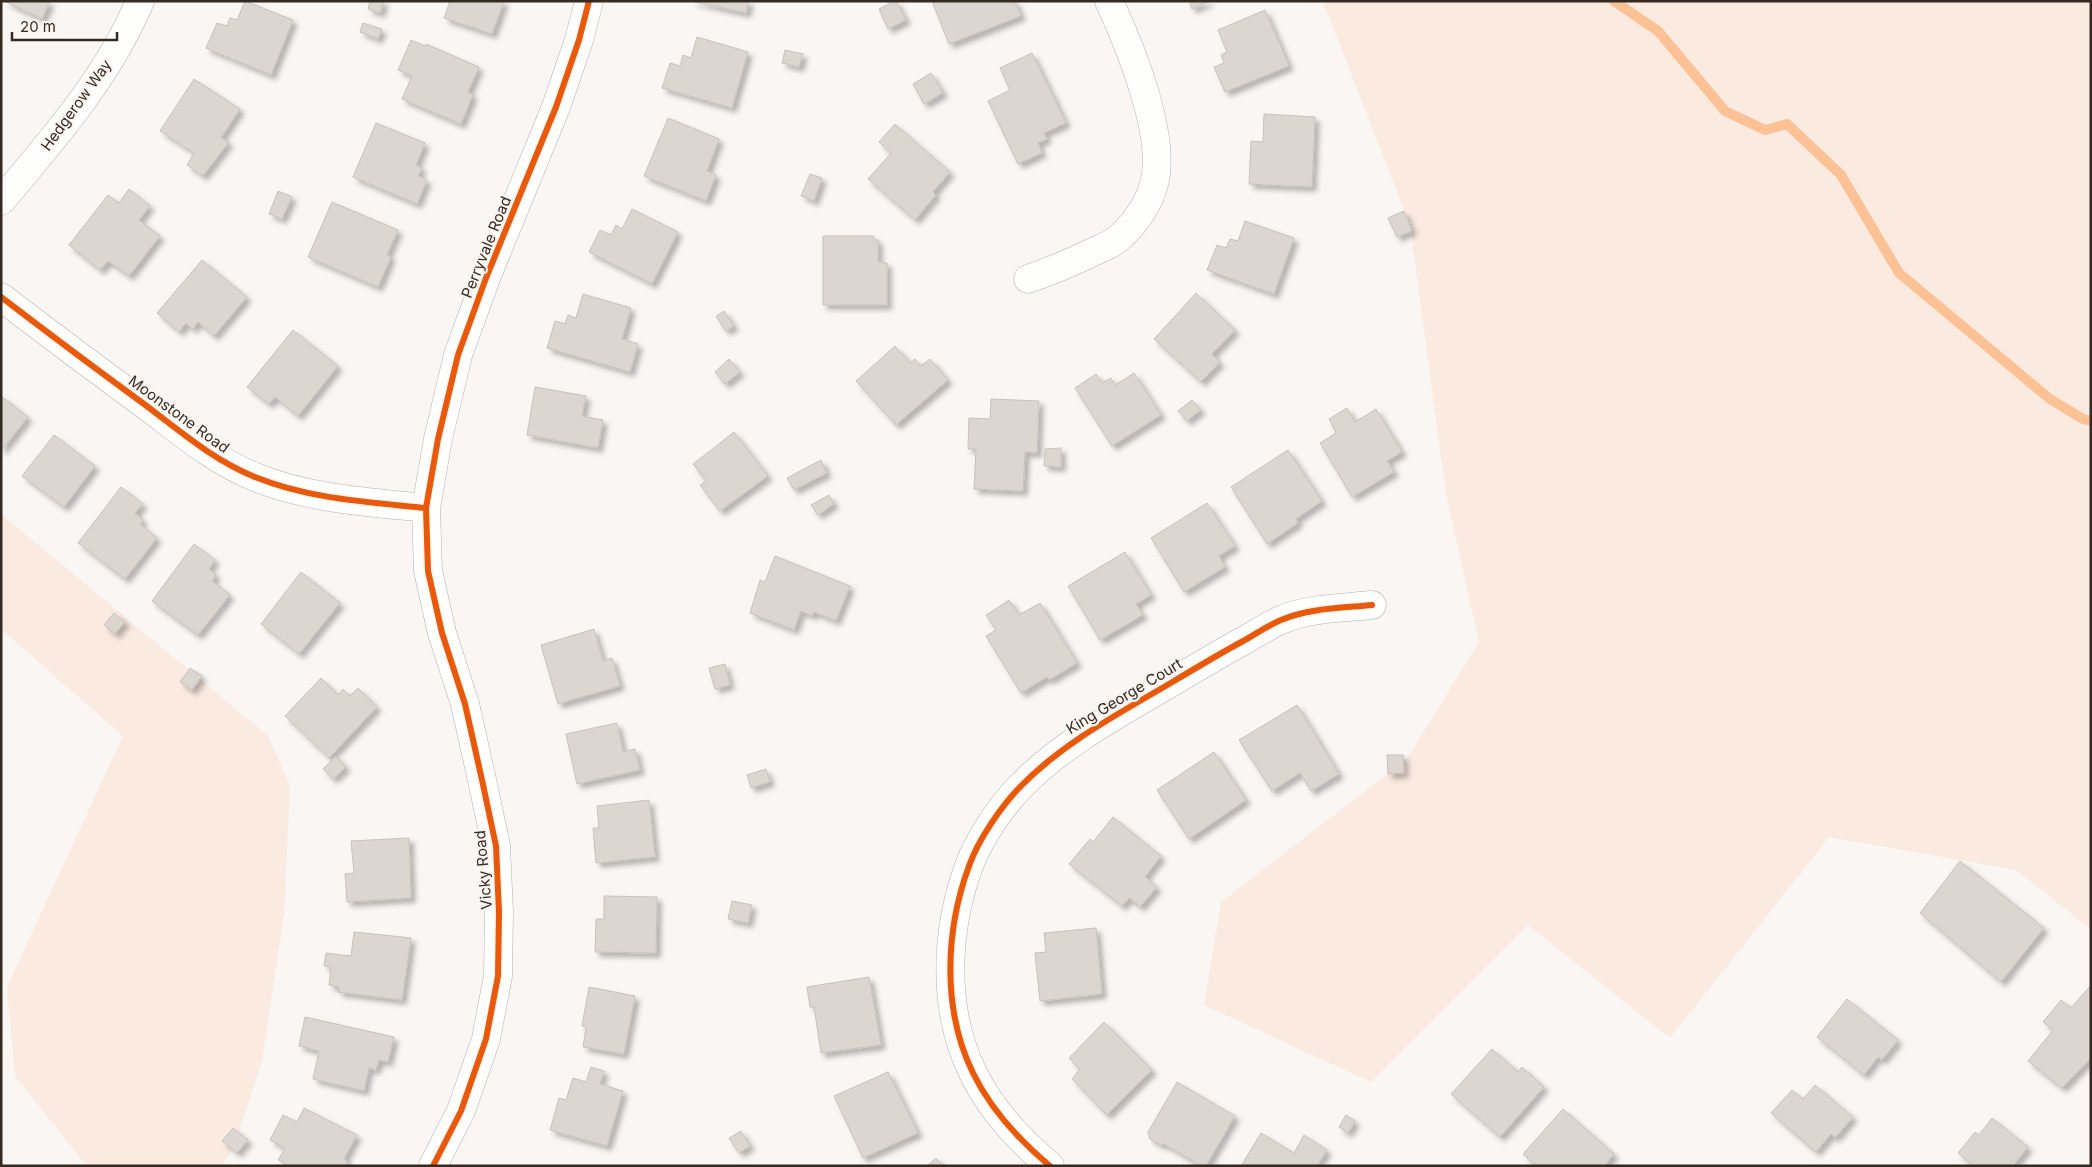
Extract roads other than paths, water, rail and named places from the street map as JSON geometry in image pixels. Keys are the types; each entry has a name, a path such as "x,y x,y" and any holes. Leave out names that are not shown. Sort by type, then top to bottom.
{"street":[{"name":"Hedgerow Way","path":"1,201 52,140 100,76 121,40 140,1"},
{"name":"Perryvale Road","path":"426,508 438,439 458,355 486,278 556,107 579,40 589,1"},
{"path":"1028,279 1059,268 1115,241 1134,221 1146,203 1154,184 1156,158 1153,131 1143,85 1125,35 1110,1"},
{"name":"Moonstone Road","path":"1,297 186,437 224,463 256,477 297,491 345,500 426,508"},
{"name":"Vicky Road","path":"426,508 428,570 442,633 464,704 494,836 500,912 498,976 486,1039 461,1111 433,1166"},
{"name":"King George Court","path":"1050,1166 1030,1149 998,1114 973,1073 957,1030 951,982 954,921 969,864 992,823 1021,786 1067,746 1200,665 1281,619 1320,610 1372,605"}],"waterway":[{"path":"1614,1 1658,31 1725,111 1765,130 1787,124 1841,175 1899,273 2050,399 2083,419 2091,421"}]}
